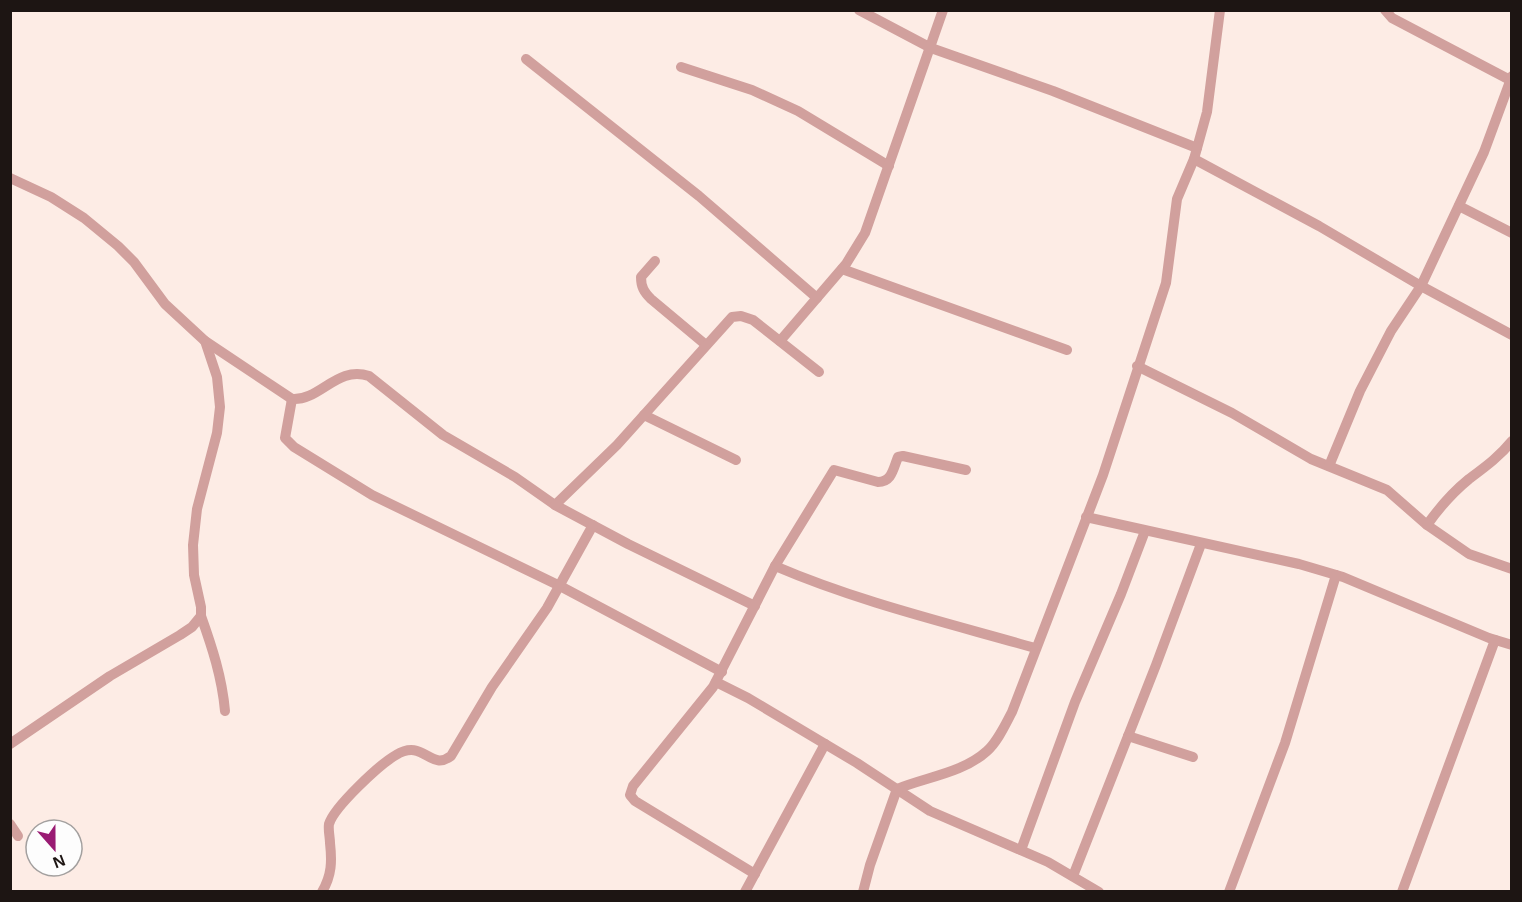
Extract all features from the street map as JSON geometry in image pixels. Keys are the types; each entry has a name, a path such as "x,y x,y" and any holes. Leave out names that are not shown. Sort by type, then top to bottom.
{"street":[{"path":"859,10 931,48 1053,91 1196,153 1420,286 1512,335"},
{"path":"780,342 842,269 865,233 943,10"},
{"path":"862,891 897,789 962,767 986,753 1003,730 1012,712 1103,475 1166,283 1177,199 1196,153 1207,112 1220,10"},
{"path":"1329,466 1360,391 1391,331 1420,286 1459,206 1484,152 1511,78 1392,18 1385,10"},
{"path":"526,59 699,196 817,298"},
{"path":"681,67 752,90 798,111 889,166"},
{"path":"10,178 51,197 76,213 118,246 134,262 165,304 205,340 292,399 303,400 327,384 347,375 369,376 443,435 515,477 555,505 755,606"},
{"path":"1459,206 1512,233"},
{"path":"655,261 641,277 641,287 644,292 706,345"},
{"path":"842,269 1067,350"},
{"path":"555,505 617,445 729,320 737,316 753,320 819,372"},
{"path":"205,340 217,377 220,408 217,432 197,508 194,575 201,616 216,656 223,687 225,711"},
{"path":"1137,366 1232,413 1311,459 1386,490 1427,525 1469,554 1512,568"},
{"path":"292,399 285,438 294,447 372,495 560,586 722,672"},
{"path":"644,415 736,460"},
{"path":"1427,525 1442,505 1468,480 1501,455 1512,441"},
{"path":"755,874 635,801 630,795 633,786 716,682 775,566 834,470 885,482 889,479 898,457 903,456 966,470"},
{"path":"1086,517 1299,564 1336,575 1512,645"},
{"path":"322,891 328,881 332,862 329,826 333,818 355,789 389,759 404,750 411,748 434,760 451,756 492,687 533,630 593,525"},
{"path":"1021,850 1075,702 1145,531"},
{"path":"1073,876 1201,544"},
{"path":"775,566 812,582 1035,648"},
{"path":"1229,891 1285,743 1336,575"},
{"path":"10,744 110,676 192,627 201,616"},
{"path":"1402,891 1496,640"},
{"path":"716,682 748,698 825,744 930,811 1048,861 1099,891"},
{"path":"1128,736 1193,757"},
{"path":"745,891 825,744"},
{"path":"10,824 18,836"}]}
